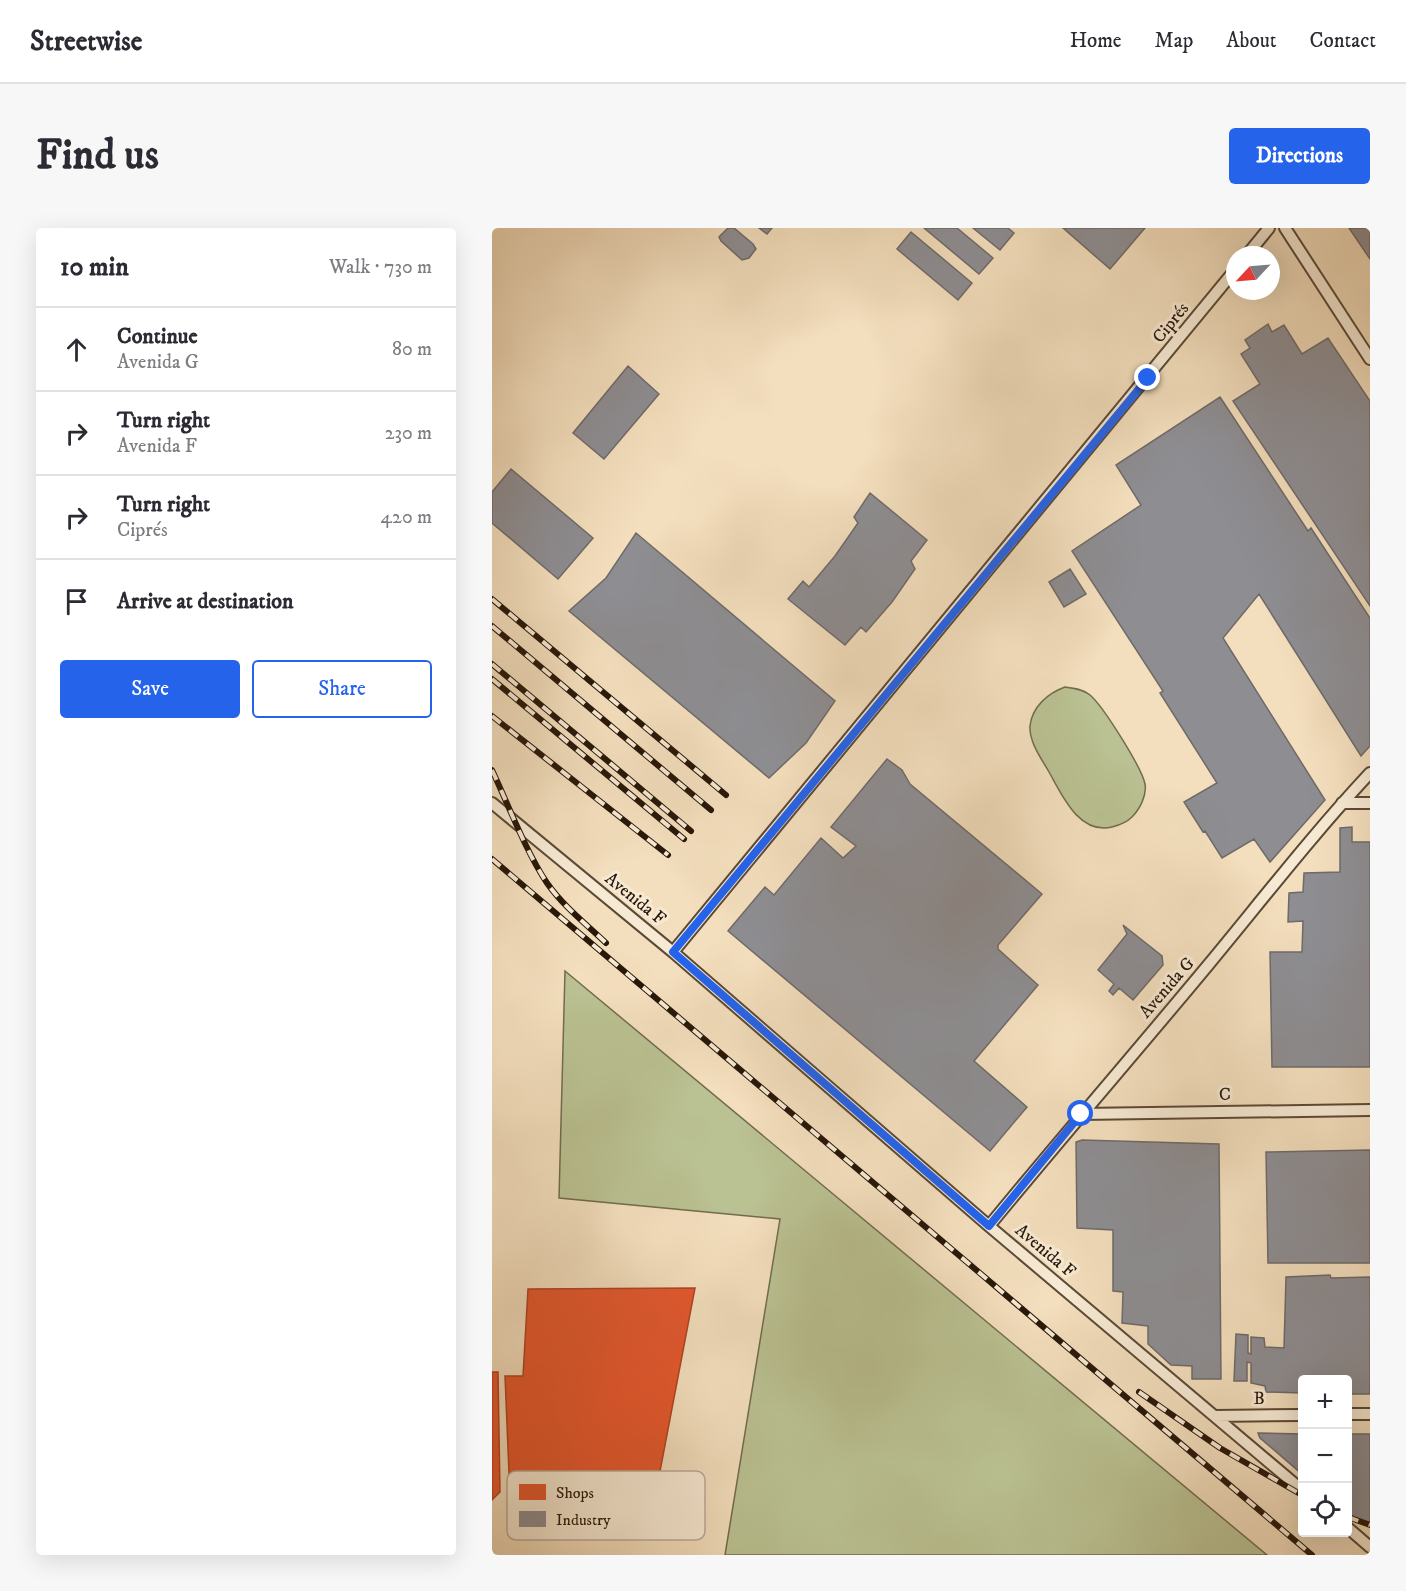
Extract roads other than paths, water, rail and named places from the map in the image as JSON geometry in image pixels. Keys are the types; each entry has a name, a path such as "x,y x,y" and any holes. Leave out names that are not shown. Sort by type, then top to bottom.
{"street":[{"path":"1254,246 1269,228"},
{"path":"1285,228 1370,358"},
{"name":"Ciprés","path":"673,952 1226,281"},
{"name":"Avenida G","path":"989,1226 1342,803 1370,773"},
{"name":"Avenida F","path":"492,803 673,952 989,1226 1298,1487"},
{"path":"1342,803 1370,803"},
{"name":"C","path":"1081,1114 1370,1110"},
{"path":"1352,1414 1370,1414"},
{"name":"B","path":"1215,1416 1298,1415"},
{"path":"1352,1532 1370,1547"}],"railway":[{"path":"492,599 726,795"},
{"path":"492,626 711,810"},
{"path":"492,664 691,831"},
{"path":"492,679 684,839"},
{"path":"492,716 668,855"},
{"path":"492,770 539,871 567,907 606,943"},
{"path":"492,859 1312,1555"},
{"path":"1139,1392 1220,1448 1298,1493"},
{"path":"1352,1518 1370,1525"}]}
